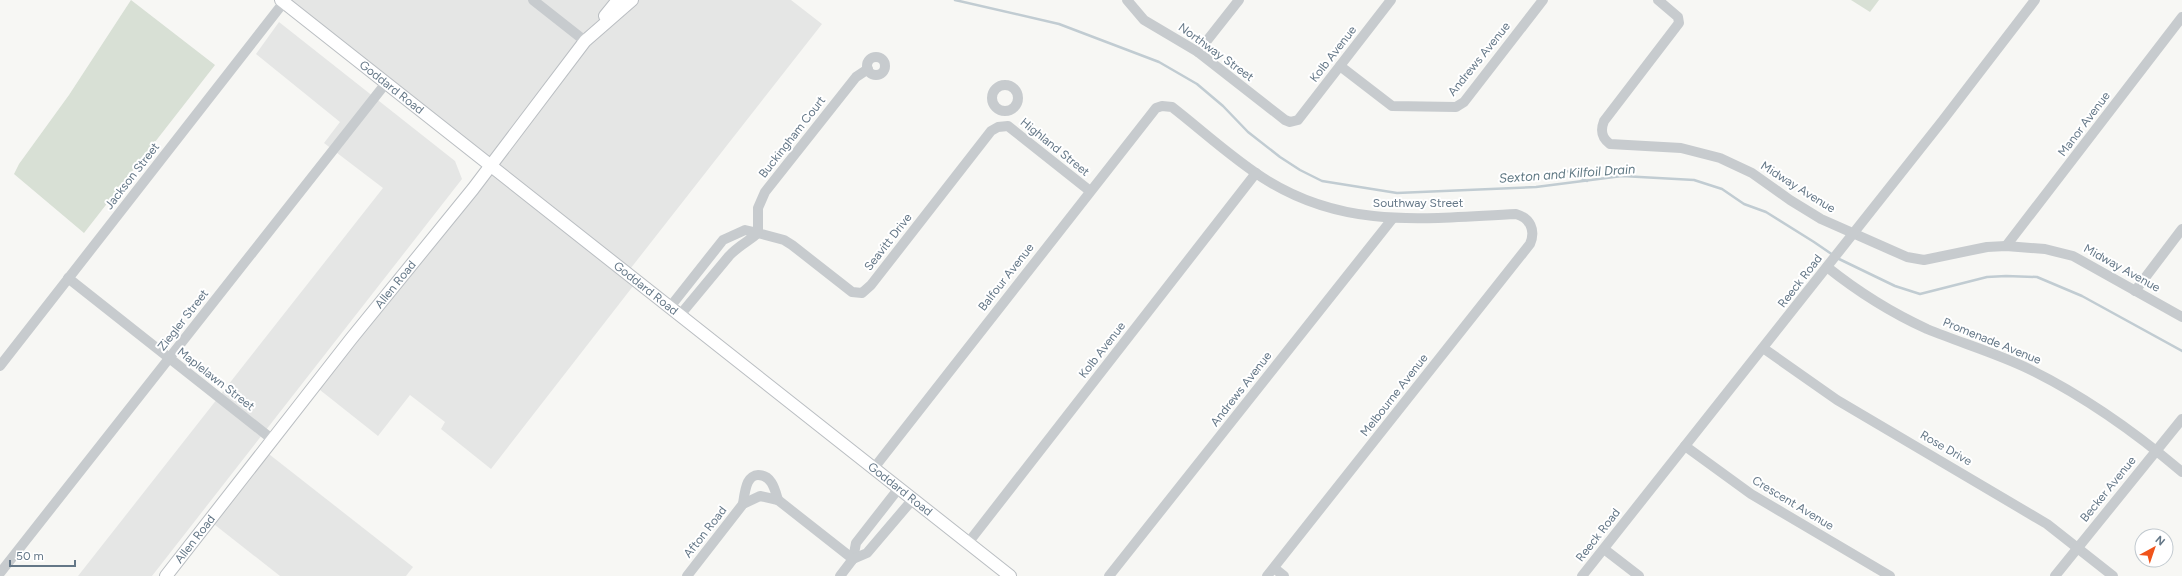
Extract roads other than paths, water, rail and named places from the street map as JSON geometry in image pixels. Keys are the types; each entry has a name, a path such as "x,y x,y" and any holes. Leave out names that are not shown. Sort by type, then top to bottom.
{"main road":[{"path":"585,41 618,0"},
{"name":"Allen Road","path":"166,576 351,339 473,189 489,165 585,41 632,0"},
{"name":"Goddard Road","path":"283,1 1008,575"}],"street":[{"path":"533,0 585,41"},
{"name":"Northway Street","path":"1127,0 1144,20 1198,52 1285,120 1293,121"},
{"path":"1198,52 1239,0"},
{"name":"Kolb Avenue","path":"1293,121 1298,120 1391,0"},
{"name":"Andrews Avenue","path":"1340,66 1392,106 1456,107 1464,102 1543,0"},
{"name":"Midway Avenue","path":"1658,0 1678,17 1679,23 1604,121 1601,131 1605,140 1616,146 1681,148 1720,158 1752,173 1814,215 1907,257 1917,260 1930,259 1988,247 2006,246 2045,250 2074,256 2182,317"},
{"name":"Reeck Road","path":"1582,576 1763,348 2035,0"},
{"name":"Jackson Street","path":"0,366 283,1"},
{"name":"Manor Avenue","path":"2006,246 2182,17"},
{"name":"Buckingham Court","path":"758,233 758,208 765,192 856,77 868,69"},
{"name":"Ziegler Street","path":"0,573 386,83"},
{"name":"Southway Street","path":"1162,106 1172,107 1256,173 1286,191 1320,205 1355,215 1392,218 1516,214 1527,220 1532,227"},
{"name":"Balfour Avenue","path":"874,468 1152,111 1162,106"},
{"path":"1004,111 1004,126"},
{"name":"Seavitt Drive","path":"758,233 784,240 848,290 856,293 862,293 871,285 991,131 1004,126"},
{"name":"Highland Street","path":"1004,126 1008,126 1090,191"},
{"name":"Kolb Avenue","path":"968,543 1256,173"},
{"name":"Andrews Avenue","path":"1109,576 1392,218"},
{"name":"Melbourne Avenue","path":"1270,572 1530,244 1532,227"},
{"path":"2134,291 2182,229"},
{"path":"670,307 723,240 745,230 758,233"},
{"path":"680,315 736,248 750,240 758,233"},
{"name":"Promenade Avenue","path":"1828,265 1887,308 1909,321 2001,356 2058,384 2105,414 2182,472"},
{"name":"Maplelawn Street","path":"68,278 273,440"},
{"name":"Rose Drive","path":"1763,348 1837,400 2017,504 2078,547 2113,576"},
{"name":"Becker Avenue","path":"2055,576 2182,419"},
{"name":"Crescent Avenue","path":"1685,446 1751,494 1890,576"},
{"name":"Afton Road","path":"687,576 743,504 749,480 755,475 763,475 774,487 778,500 760,496 743,504"},
{"path":"840,576 853,559 856,543 899,488"},
{"path":"853,559 867,553 913,499"},
{"path":"778,500 853,559"},
{"path":"1604,549 1639,576"},
{"path":"1270,572 1284,576"}],"waterway":[{"name":"Sexton and Kilfoil Drain","path":"955,0 1059,24 1159,62 1197,84 1223,106 1248,132 1280,157 1300,170 1322,181 1397,193 1536,187 1622,176 1694,180 1722,189 1744,204 1766,212 1833,255"},
{"path":"1565,170 1587,181"},
{"name":"Sexton and Kilfoil Drain","path":"1837,258 1895,286 1920,294 1987,277 2037,277 2082,296 2182,351"}]}
